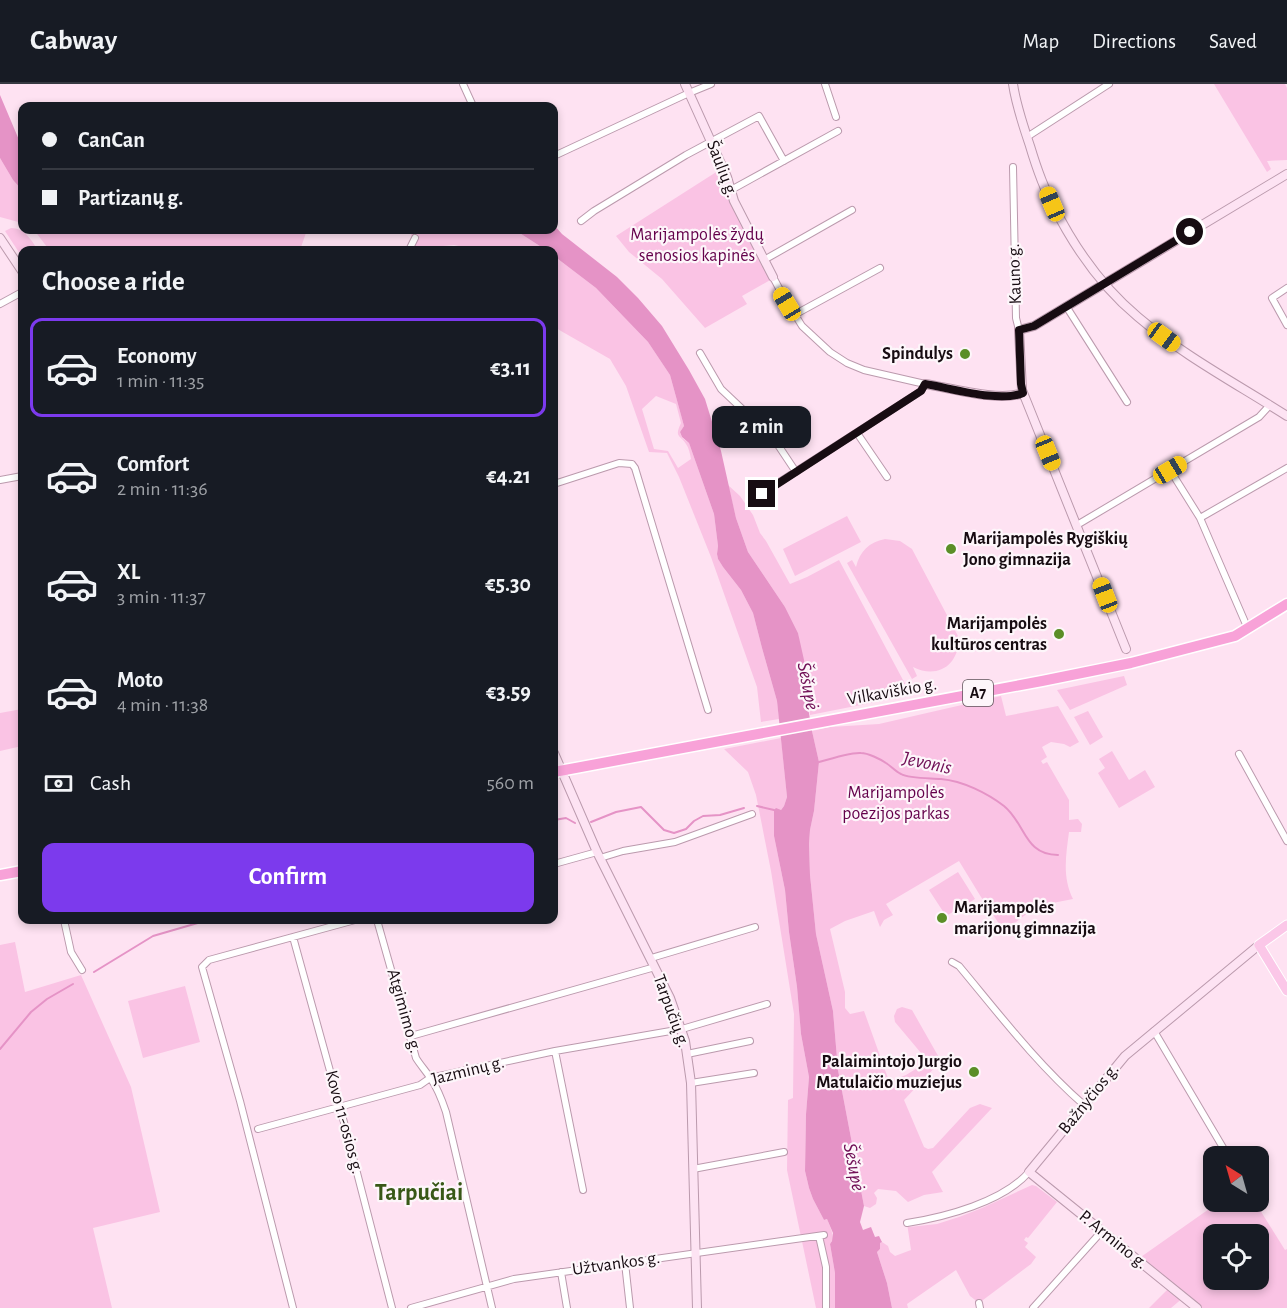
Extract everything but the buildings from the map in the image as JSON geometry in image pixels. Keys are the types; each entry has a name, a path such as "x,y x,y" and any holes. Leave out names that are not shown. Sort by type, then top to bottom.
{"highway":[{"name":"A7","path":"1248,629 1287,604"},
{"name":"Vilkaviškio g.","path":"558,772 1131,663 1235,636 1248,629"},
{"path":"0,875 18,872"}],"main road":[{"path":"1013,84 1027,137 1052,204 1083,256 1104,283 1130,310 1164,337 1287,416"},
{"name":"Šaulių g.","path":"687,88 727,177 734,201 773,277"},
{"path":"1019,330 1031,328 1287,174"},
{"path":"0,238 18,265"},
{"name":"Kauno g.","path":"1019,330 1023,393 1126,649"},
{"name":"Šaulių g.","path":"925,384 986,394 1011,396 1023,393"},
{"name":"Tarpučių g.","path":"558,774 651,958 682,1029 691,1083 697,1308"},
{"path":"1287,925 1259,945 1287,991"},
{"name":"Bažnyčios g.","path":"1029,1172 1125,1056 1259,945"},
{"name":"P. Armino g.","path":"1029,1172 1197,1308"}],"street":[{"path":"463,84 471,102"},
{"path":"558,154 687,88 711,84"},
{"path":"825,84 836,117"},
{"path":"1027,137 1109,84"},
{"path":"581,221 676,161 759,116 784,161"},
{"path":"731,190 838,131"},
{"name":"Kauno g.","path":"1013,167 1016,318 1019,330"},
{"path":"764,260 852,210"},
{"path":"411,246 415,238"},
{"path":"794,315 880,268"},
{"name":"Šaulių g.","path":"773,277 802,326 830,352 864,370 925,384"},
{"path":"1287,288 1272,298 1287,325"},
{"path":"0,304 18,294"},
{"path":"1066,306 1127,402"},
{"path":"700,353 721,389 774,439 796,472"},
{"path":"762,494 921,391 925,384"},
{"path":"1077,525 1259,417 1269,405"},
{"path":"857,433 887,477"},
{"path":"558,483 619,463 632,464 637,473 708,710"},
{"path":"1200,518 1287,468"},
{"path":"1170,470 1200,518 1248,629"},
{"path":"0,480 18,477"},
{"path":"1239,754 1287,841"},
{"path":"558,863 675,842 752,814"},
{"path":"65,924 71,952 82,970"},
{"path":"293,1308 240,1101 202,967 209,960 340,924"},
{"name":"Atgimimo g.","path":"378,924 416,1058 440,1093 446,1112 492,1308"},
{"path":"651,958 755,927"},
{"name":"Kovo 11-osios g.","path":"293,937 392,1308"},
{"path":"952,962 959,966 1035,1057 1084,1105"},
{"path":"411,1036 655,967"},
{"name":"Jazminų g.","path":"258,1129 420,1085 430,1078 555,1051 682,1029 767,1004"},
{"path":"1154,1031 1222,1146"},
{"path":"687,1054 750,1041"},
{"path":"555,1051 583,1190"},
{"path":"691,1083 754,1073"},
{"path":"693,1169 784,1152"},
{"name":"Bažnyčios g.","path":"907,1223 954,1214 981,1203 1013,1187 1029,1172"},
{"path":"1033,1308 1102,1231"},
{"name":"Užtvankos g.","path":"411,1308 514,1279 822,1236 826,1267 826,1308"},
{"path":"625,1263 630,1308"},
{"path":"561,1272 567,1308"}],"green space":[{"path":"1214,84 1285,84 1287,88 1287,160 1267,161 1271,169 1267,172"},
{"path":"0,158 18,186 18,222 0,217"},
{"name":"Marijampolės žydų senosios kapinės","path":"721,169 772,279 742,296 747,304 705,328 662,279 629,252 616,236"},
{"path":"11,228 18,230 18,234 26,234 35,246 18,246 18,251 5,231"},
{"path":"37,234 306,234 301,246 46,246"},
{"path":"411,234 521,234 540,246 414,246"},
{"path":"558,259 596,288 648,342 670,375 684,426 680,432 682,438 689,443 714,514 718,559 741,590 753,613 777,701 779,719 761,722 757,687 711,557 679,477 667,453 649,452 626,386 610,359 558,329","holes":["656,396 676,404 681,423 678,434 687,446 691,459 678,468 668,451 654,449 642,409"]},
{"path":"728,485 740,496 753,515 760,533 790,584 839,560 911,695 810,715 798,633 785,607 748,552"},
{"path":"847,516 861,542 795,576 783,549"},
{"path":"885,539 900,541 912,549 958,636 958,646 952,662 946,667 931,672 913,667 917,676 912,679 847,563 852,560 856,567 866,548 874,542"},
{"path":"1124,676 1127,685 1070,710 1057,690"},
{"name":"Marijampolės poezijos parkas","path":"1001,696 1006,716 1058,706 1079,742 1070,747 1051,742 1042,747 1047,757 1041,761 1043,764 1047,762 1069,800 1069,820 1078,819 1082,824 1081,832 1069,832 1066,874 1073,899 1037,906 1004,931 959,861 886,904 893,915 884,920 880,927 874,911 830,929 845,992 845,1008 850,1014 864,1011 889,1081 919,1067 921,1053 895,1022 894,1016 897,1009 902,1007 912,1010 941,1061 904,1100 924,1147 933,1148 970,1108 980,1104 992,1108 932,1172 943,1192 924,1195 908,1202 896,1191 878,1189 874,1193 877,1198 876,1204 870,1208 864,1206 838,1070 833,1011 816,934 809,844 819,762 812,731 830,727 879,724"},
{"path":"18,710 18,747 0,751 0,713"},
{"path":"1088,711 1103,737 1090,745 1074,717"},
{"path":"781,738 787,797 780,811 774,810 774,836 785,890 801,1034 809,1077 805,1171 813,1199 824,1220 827,1219 832,1232 830,1244 835,1273 835,1308 816,1308 787,1170 788,1100 793,1098 794,1014 756,795 748,772 724,749"},
{"path":"1112,751 1129,780 1145,770 1155,787 1119,808 1098,773 1105,768 1099,759"},
{"path":"958,872 975,899 946,916 929,890"},
{"path":"15,942 25,992 81,975 131,1087 160,1212 93,1228 112,1308 0,1308 0,945"},
{"path":"185,986 200,1042 143,1058 128,1001"},
{"path":"1032,1185 1057,1202 1024,1240 1028,1243 1025,1247 1036,1257 1031,1264 979,1303 970,1296 956,1270 907,1304 908,1308 892,1308 877,1252 880,1249 879,1243 882,1242 888,1246 890,1252 895,1256 911,1250 907,1223 909,1227 937,1224 982,1208"},
{"path":"1205,1212 1261,1212 1269,1224 1203,1224 1203,1290 1269,1290 1269,1224 1285,1250 1287,1249 1287,1308 1197,1308 1184,1297 1171,1308 1149,1308 1171,1286 1138,1259"}],"water":[{"path":"0,95 18,138 18,186 0,158"},
{"name":"Šešupė","path":"558,230 617,277 662,326 705,399 721,451 736,518 748,552 785,607 798,633 804,660 806,696 819,762 809,844 816,934 833,1011 838,1070 864,1206 860,1222 863,1230 871,1227 875,1237 879,1236 882,1242 877,1252 892,1308 835,1308 835,1273 830,1244 833,1233 827,1219 824,1220 813,1199 805,1171 809,1077 801,1034 785,890 774,836 774,810 776,808 781,810 787,797 777,701 753,613 741,590 718,559 714,514 689,443 680,432 684,426 670,375 648,342 596,288 558,259 558,246 540,246 521,234 558,234"}],"waterway":[{"name":"Jevonis","path":"816,763 845,755 864,753 881,760 905,776 949,780 966,785 1004,806 1038,850 1058,855"},
{"path":"757,806 774,810"},
{"path":"591,822 616,812 641,807 664,830 674,833 686,829 703,816 720,815 744,808"},
{"path":"558,819 566,818 575,823"},
{"path":"94,972 153,936 194,924"},
{"path":"0,1049 31,1012 47,999 73,984"}],"place":[{"name":"Spindulys","path":"965,354"},
{"name":"Marijampolės Rygiškių Jono gimnazija","path":"951,549"},
{"name":"Marijampolės kultūros centras","path":"1059,634"},
{"name":"Marijampolės marijonų gimnazija","path":"942,918"},
{"name":"Palaimintojo Jurgio Matulaičio muziejus","path":"974,1072"}],"district":[{"name":"Tarpučiai","path":"419,1193"}],"route":[{"path":"762,494 921,391 925,384 986,394 1018,396 1023,393 1019,330 1034,326 1190,232"}]}
